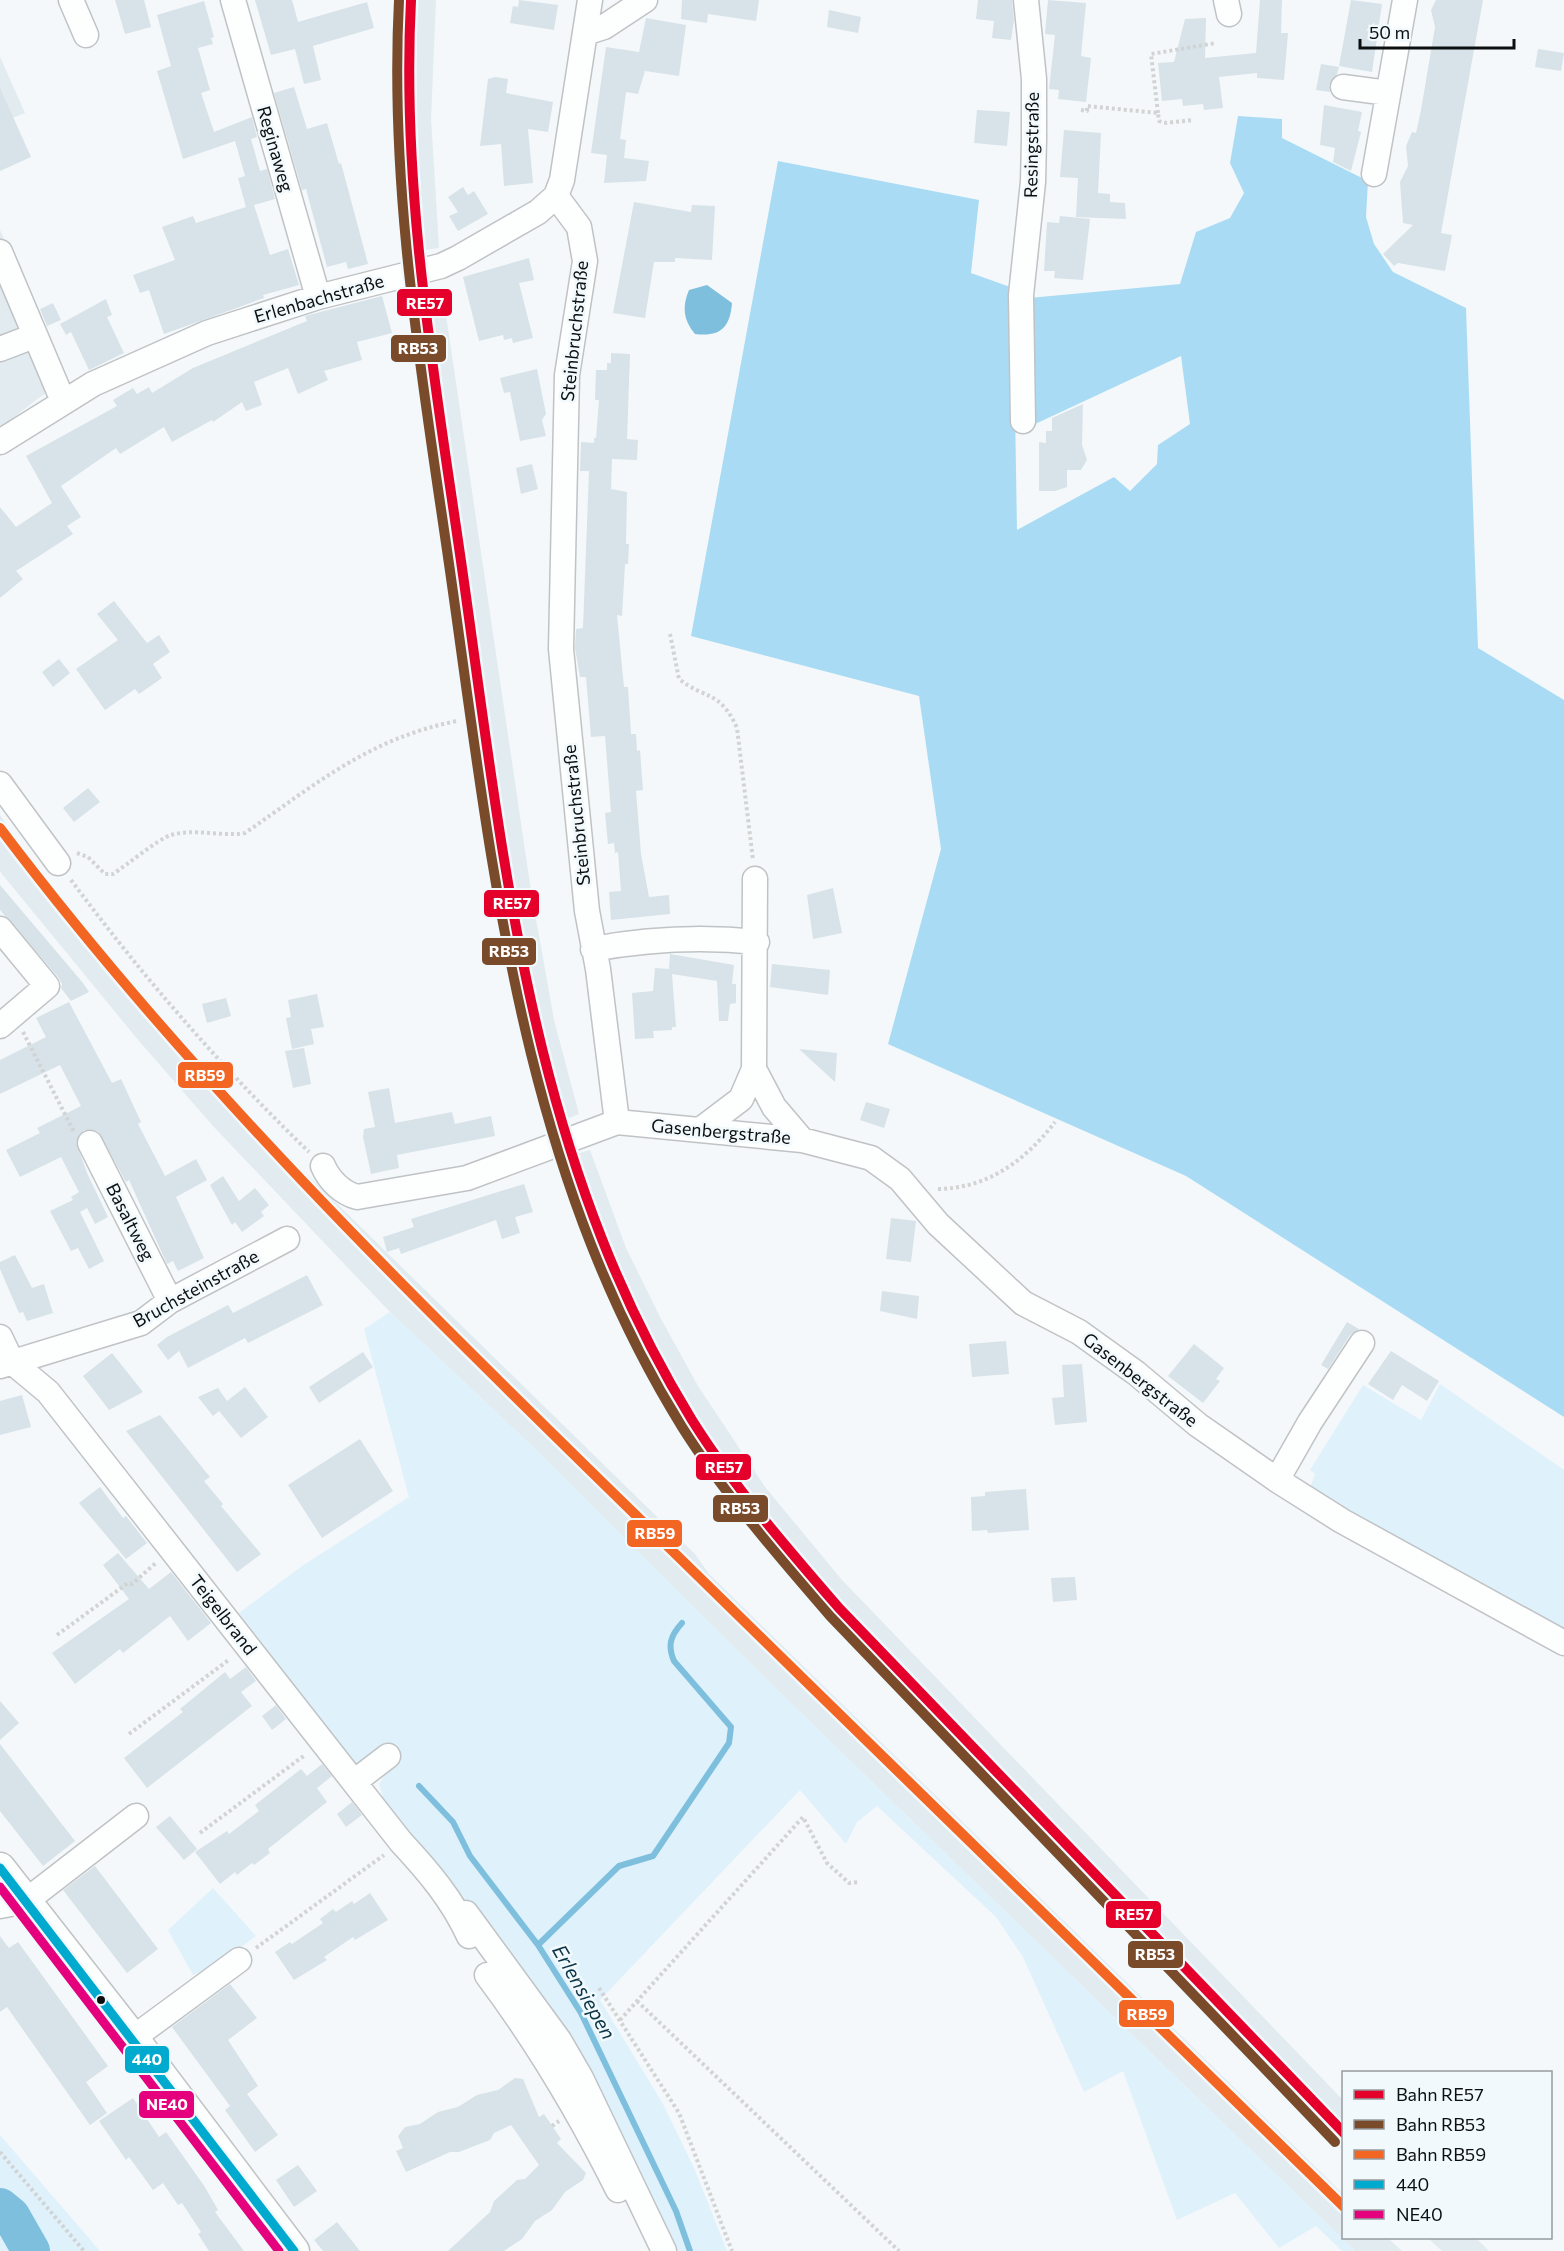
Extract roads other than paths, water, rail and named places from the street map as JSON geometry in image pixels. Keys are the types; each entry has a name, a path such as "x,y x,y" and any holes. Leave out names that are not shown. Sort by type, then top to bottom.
{"main road":[{"path":"0,1868 13,1904 133,2038 294,2251"}],"street":[{"path":"71,0 86,35"},
{"name":"Reginaweg","path":"233,0 318,297"},
{"path":"556,196 562,180 590,0"},
{"path":"585,33 604,27 645,0"},
{"name":"Resingstraße","path":"1023,421 1021,295 1034,138 1033,69 1026,0"},
{"path":"1374,174 1405,0"},
{"path":"1343,87 1388,93"},
{"name":"Erlenbachstraße","path":"0,442 63,401 124,368 207,333 318,297 441,266 537,212 556,196"},
{"name":"Steinbruchstraße","path":"556,196 579,227 585,261 567,375 561,649 566,715 593,949 598,969 617,1122"},
{"path":"0,252 63,401"},
{"path":"0,349 34,336"},
{"path":"0,784 56,859"},
{"path":"700,1130 741,1099 754,1069 753,992 757,942 755,879"},
{"path":"0,930 47,986 8,1021"},
{"path":"593,949 693,938 757,942"},
{"path":"754,1069 774,1107 802,1140"},
{"path":"323,1166 326,1175 347,1195 357,1197 467,1178 617,1122"},
{"name":"Gasenbergstraße","path":"617,1122 802,1140 871,1158 900,1179 945,1231 1023,1303 1079,1332 1136,1372 1198,1425 1276,1480 1352,1527 1564,1643"},
{"name":"Basaltweg","path":"90,1143 170,1301"},
{"name":"Bruchsteinstraße","path":"6,1364 141,1323 170,1301 287,1239"},
{"path":"0,1337 6,1364"},
{"path":"1276,1480 1310,1422 1362,1343"},
{"name":"Teigelbrand","path":"6,1364 48,1392 401,1842 446,1893"},
{"path":"354,1782 388,1756"},
{"path":"13,1904 136,1816"},
{"path":"446,1893 469,1936"},
{"path":"446,1893 458,1902 559,2040 608,2130 664,2251"},
{"path":"133,2038 239,1960"},
{"path":"487,1975 542,2051 577,2110 618,2190"}],"waterway":[{"name":"Erlensiepen","path":"682,1623 671,1640 674,1661 731,1727 729,1743 653,1856 619,1866 538,1945 581,2013 676,2211 690,2251"},
{"path":"419,1786 453,1822 470,1856 538,1945"},
{"path":"0,2207 11,2216 31,2251"}],"rail line":[{"name":"RB53","path":"399,0 397,71 399,142 410,283 428,423 499,899 520,1009 548,1117 583,1223 627,1327 682,1427 716,1477 830,1616 1335,2142"},
{"name":"RE57","path":"411,0 409,71 411,141 422,281 492,784 510,894 532,1003 559,1111 593,1216 637,1319 708,1445 762,1517 839,1608 1342,2131"},
{"name":"RB59","path":"0,828 74,922 230,1104 395,1277 1342,2205"}]}
